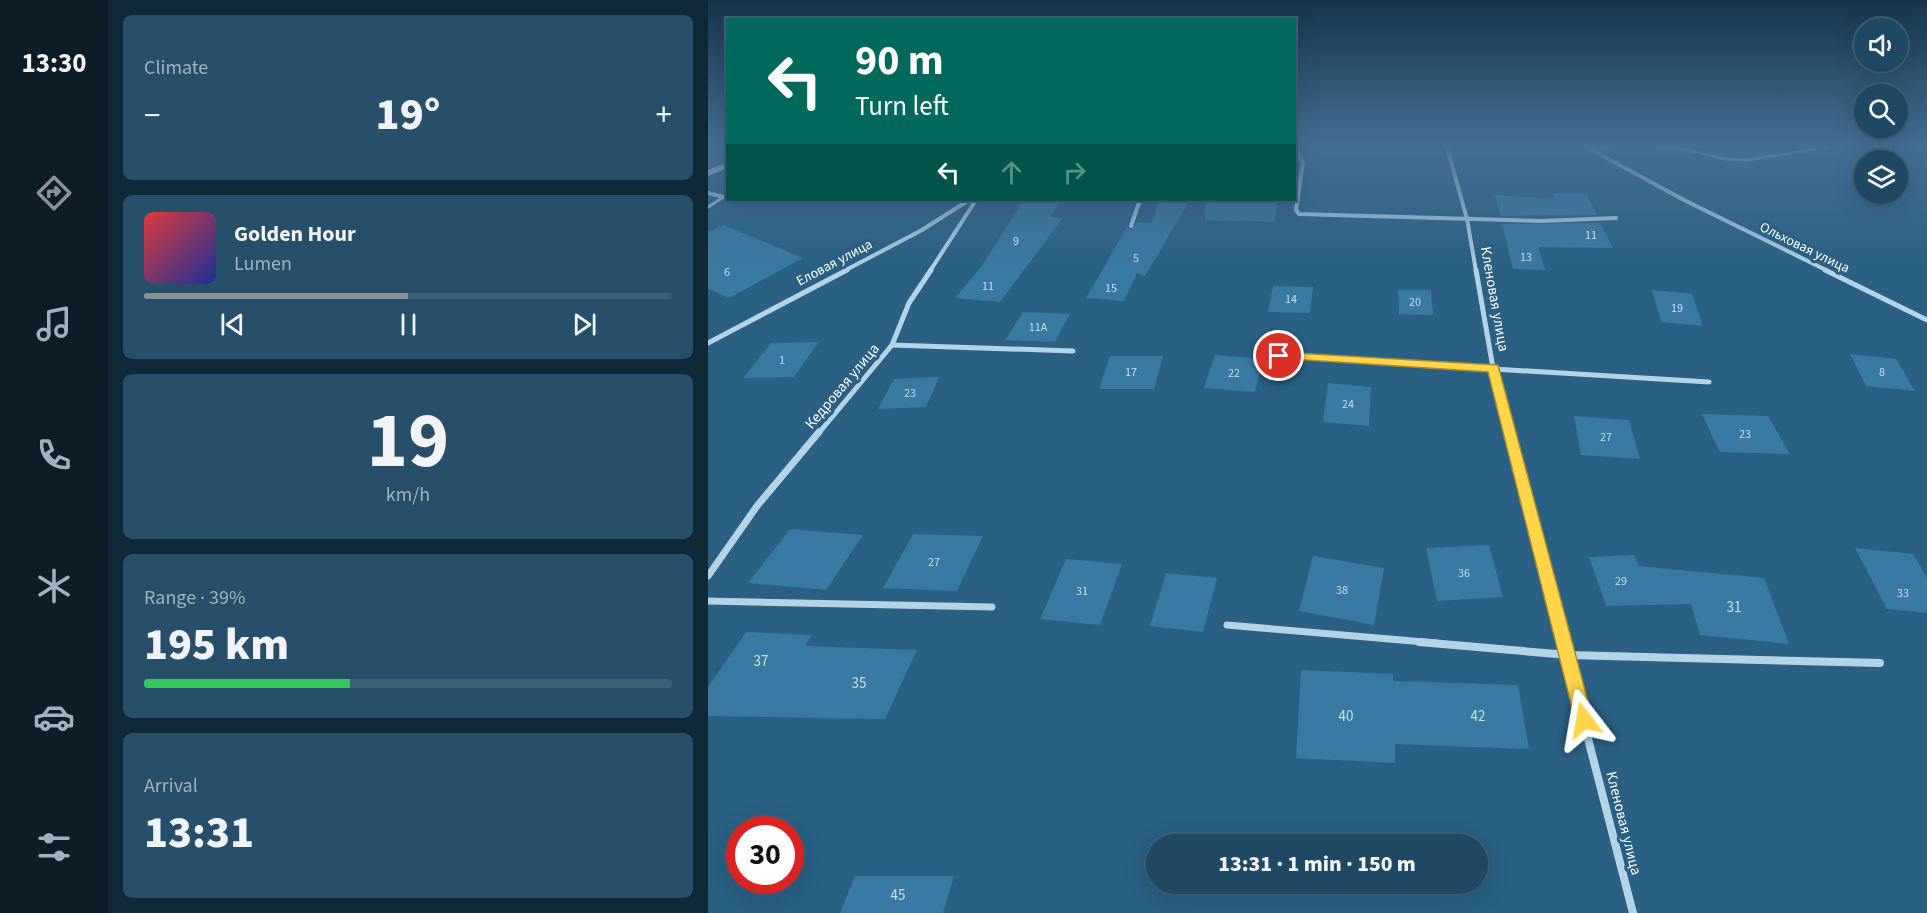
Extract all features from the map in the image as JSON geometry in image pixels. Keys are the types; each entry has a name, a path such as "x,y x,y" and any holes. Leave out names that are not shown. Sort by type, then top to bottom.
{"street":[{"path":"1299,187 1296,210 1299,214 1541,221 1616,218"},
{"name":"Кленовая улица","path":"1458,187 1467,219 1493,368 1633,913"},
{"name":"Ольховая улица","path":"1659,187 1926,320"},
{"path":"708,193 726,198"},
{"name":"Еловая улица","path":"708,343 922,230 967,201"},
{"name":"Кедровая улица","path":"708,576 757,506 892,345 909,303 975,201"},
{"path":"1131,226 1140,201"},
{"path":"892,345 1073,351"},
{"path":"1279,356 1709,382"},
{"path":"708,601 992,607"},
{"path":"1227,625 1568,655 1881,663"}],"lane":[{"path":"708,207 722,198"}],"building":[{"path":"1552,193 1586,193 1597,215 1500,216 1495,195 1555,199"},
{"path":"1023,201 1060,201 1050,217 1063,218 1000,302 955,298 981,267"},
{"path":"1159,201 1189,201 1145,276 1137,273 1124,301 1086,298 1127,227 1131,230 1137,222 1152,223"},
{"path":"1205,201 1278,201 1274,222 1205,220"},
{"path":"1600,223 1613,248 1538,247 1545,270 1513,269 1502,224"},
{"path":"724,225 803,258 729,298 708,289 708,232"},
{"path":"1273,286 1313,287 1310,313 1268,312"},
{"path":"1398,290 1431,290 1433,315 1399,314"},
{"path":"1652,290 1692,294 1703,326 1661,322"},
{"path":"1023,312 1070,314 1055,342 1005,340"},
{"path":"819,342 794,377 743,378 771,343"},
{"path":"1850,354 1896,359 1915,391 1866,386"},
{"path":"1215,355 1263,359 1255,392 1204,388"},
{"path":"1110,356 1163,356 1154,389 1099,389"},
{"path":"939,377 926,407 878,409 894,379"},
{"path":"1328,383 1371,387 1369,426 1323,422"},
{"path":"1702,414 1768,416 1790,454 1720,452"},
{"path":"1574,416 1629,420 1640,459 1581,455"},
{"path":"790,529 863,535 826,590 748,583"},
{"path":"913,534 983,536 957,591 883,588"},
{"path":"1489,545 1503,597 1437,601 1426,548"},
{"path":"1855,548 1913,554 1927,578 1927,613 1887,609"},
{"path":"1634,555 1639,566 1764,578 1789,644 1700,635 1691,604 1606,606 1589,557"},
{"path":"1313,556 1384,568 1374,625 1299,611"},
{"path":"1066,559 1122,564 1100,625 1040,619"},
{"path":"1166,573 1217,578 1203,632 1150,626"},
{"path":"746,632 812,635 805,646 917,650 885,719 708,716 708,687"},
{"path":"1301,670 1393,674 1393,681 1518,685 1529,749 1395,744 1395,763 1296,758"},
{"path":"855,876 954,876 943,913 840,913"}],"route":[{"path":"1279,356 1493,368 1584,720"}]}
